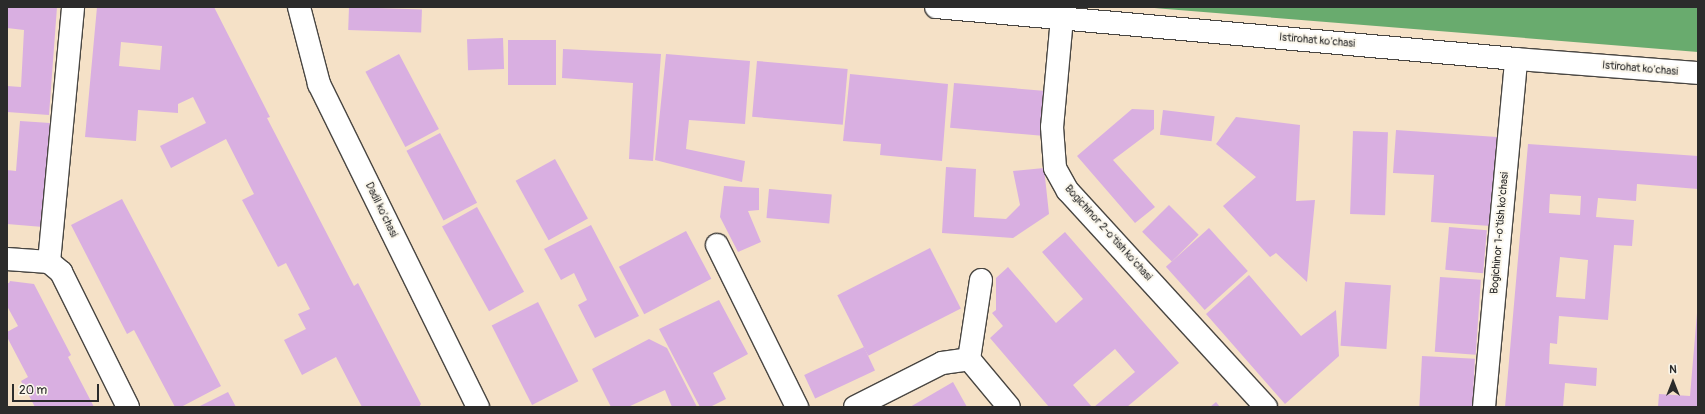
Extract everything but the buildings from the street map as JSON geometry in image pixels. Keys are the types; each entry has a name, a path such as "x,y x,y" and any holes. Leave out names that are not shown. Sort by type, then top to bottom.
{"street":[{"path":"49,262 73,7"},
{"name":"Dadil ko'chasi","path":"299,7 319,84 478,407"},
{"name":"Istirohat ko'chasi","path":"936,7 1516,59 1698,73"},
{"name":"Bogichinor 2-o'tish ko'chasi","path":"1062,18 1052,127 1055,168 1068,191 1266,407"},
{"name":"Bogichinor 1-o'tish ko'chasi","path":"1484,407 1516,59"},
{"path":"717,245 797,407"},
{"path":"7,259 49,262 61,272 128,407"},
{"path":"981,280 969,359 1009,407"},
{"path":"855,407 942,363 969,359"}],"green space":[{"path":"1143,7 1698,7 1698,52 1166,9"}]}
